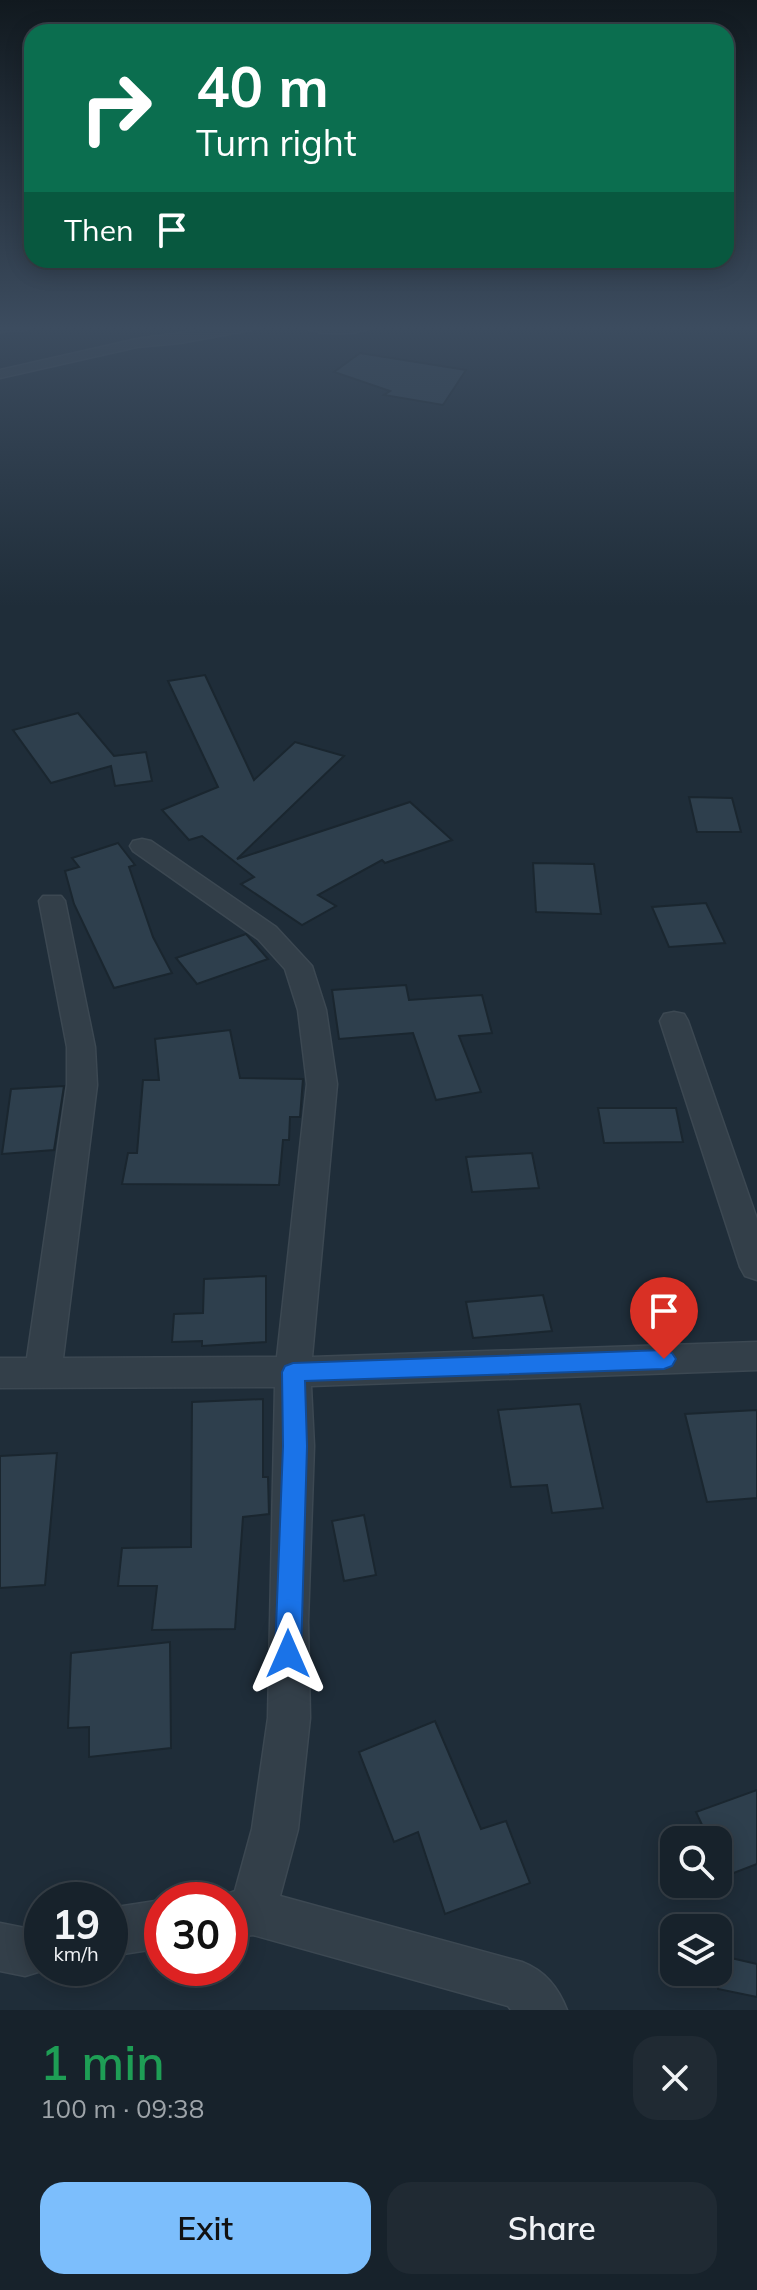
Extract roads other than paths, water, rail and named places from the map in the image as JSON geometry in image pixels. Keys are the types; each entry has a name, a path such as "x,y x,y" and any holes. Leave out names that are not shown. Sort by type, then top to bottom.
{"street":[{"path":"142,846 267,933 298,966 312,1010 322,1084 293,1372 295,1446 288,1622 289,1718 275,1829 248,1896"},
{"path":"43,1373 82,1085 81,1047 52,901"},
{"path":"674,1021 757,1267"},
{"path":"0,1373 293,1372 757,1356"},
{"path":"248,1916 522,1986 543,2010"},
{"path":"0,1947 24,1952"}]}
